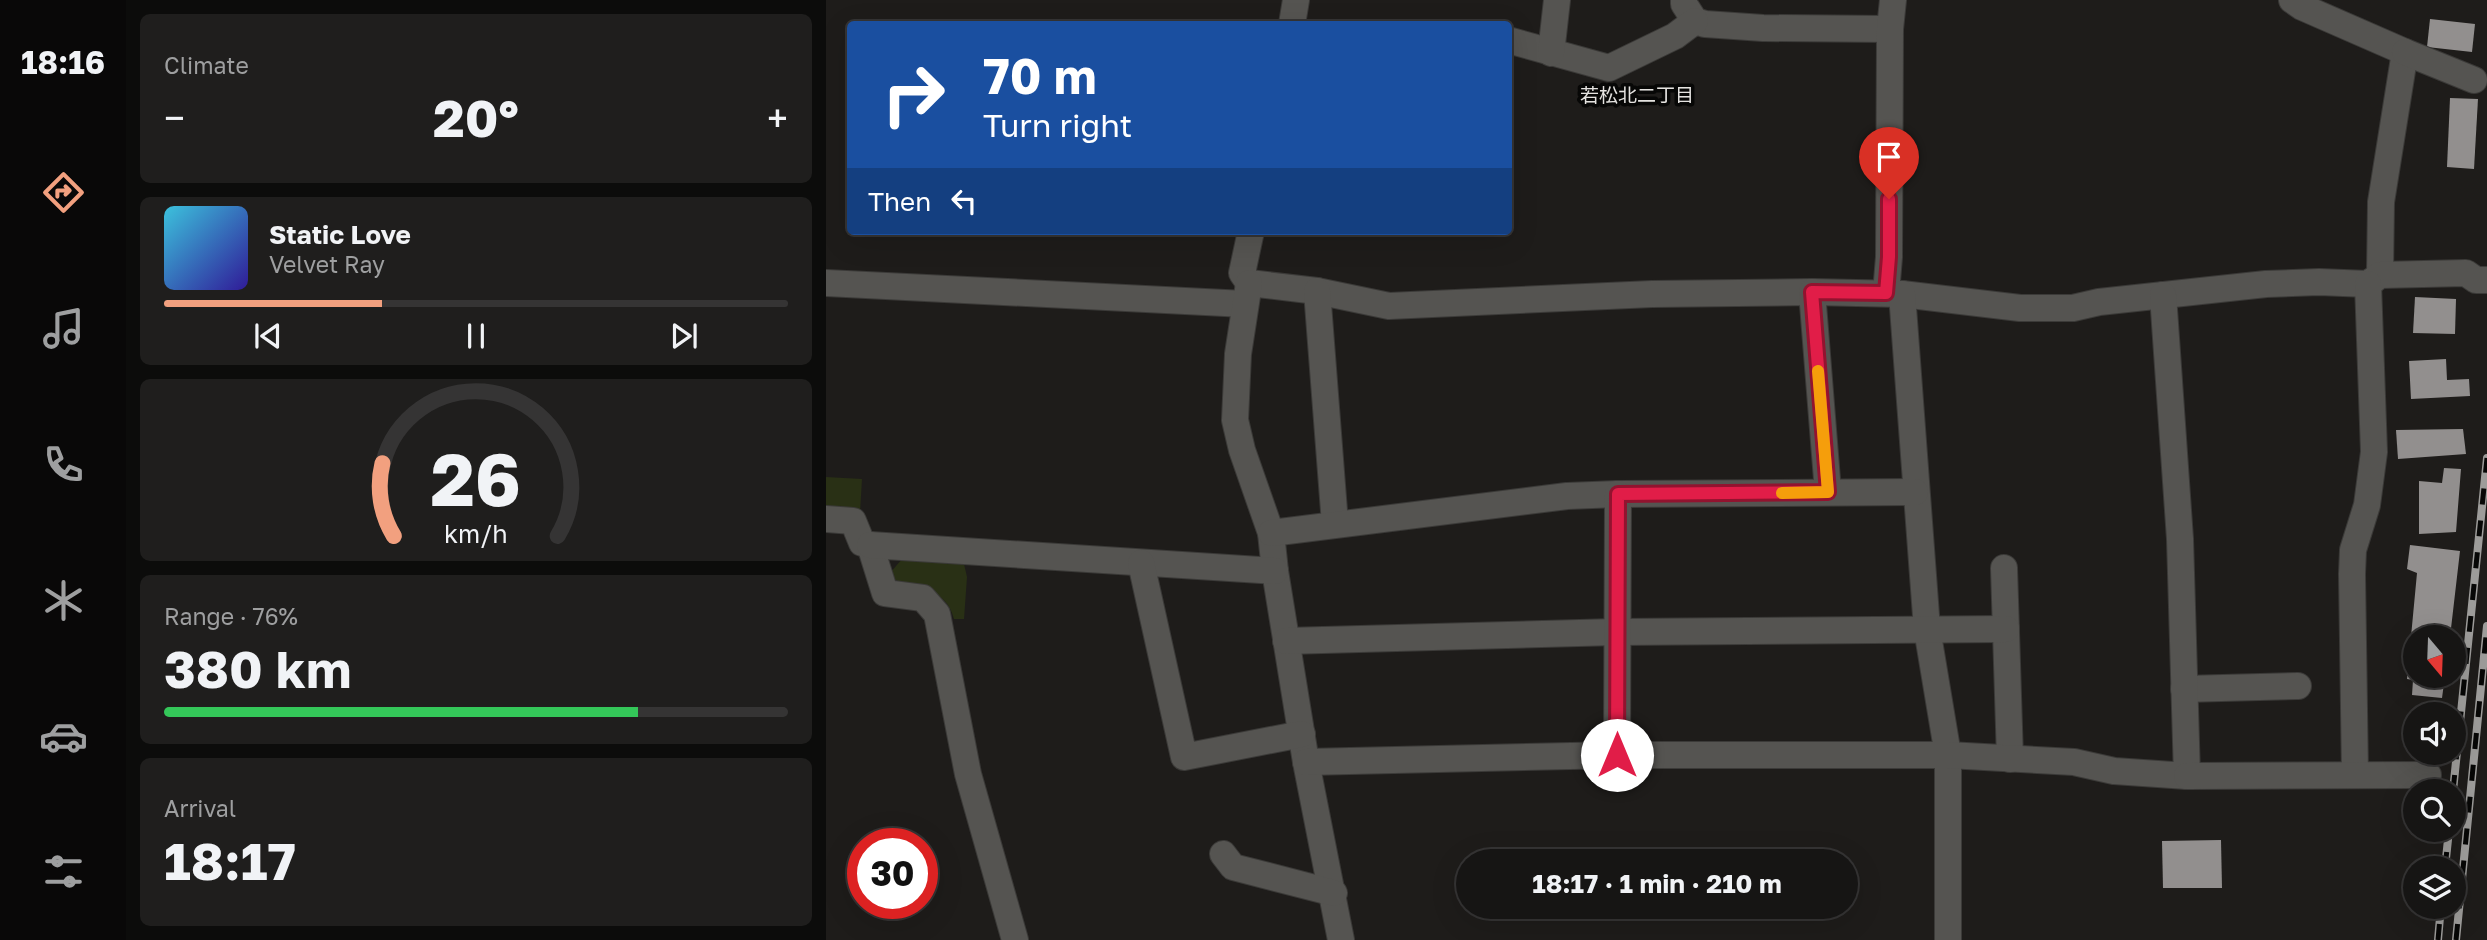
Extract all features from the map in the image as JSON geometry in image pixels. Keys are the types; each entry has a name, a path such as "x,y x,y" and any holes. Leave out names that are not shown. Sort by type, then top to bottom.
{"street":[{"path":"1292,21 1296,0"},
{"path":"1550,53 1557,0"},
{"path":"1893,0 1890,29 1889,257 1927,629 1948,755 1948,940"},
{"path":"2292,0 2302,7 2474,80"},
{"path":"1512,41 1609,68 1675,36 1690,10 1706,24 1763,28 1890,29"},
{"path":"2355,775 2353,550 2367,505 2374,452 2374,279 2381,202 2405,52"},
{"path":"1250,235 1242,273 1247,293 1238,354 1235,420 1242,450 1271,533 1306,762 1334,893 1341,940"},
{"path":"826,283 1247,293 1317,291 1389,306 1639,295 1812,292 1894,294 2020,308 2060,308 2266,284 2466,272 2476,281 2487,280"},
{"path":"1317,291 1335,524"},
{"path":"1812,292 1828,492"},
{"path":"2163,295 2180,539 2187,776"},
{"path":"1271,533 1567,496 1915,492"},
{"path":"1617,755 1618,494"},
{"path":"826,519 853,521 862,543 870,545 1275,571"},
{"path":"870,545 885,593 923,598 937,614 968,774 1015,940"},
{"path":"1141,563 1184,757 1302,734"},
{"path":"2004,568 2010,759"},
{"path":"1286,641 1616,632 2006,629"},
{"path":"2185,690 2298,685"},
{"path":"1306,762 1617,755 1948,755 2074,762 2114,771 2187,776 2428,775"},
{"path":"1223,854 1233,867 1334,893"}],"green space":[{"path":"826,477 862,479 860,513 826,511"},
{"path":"903,558 964,564 967,577 964,619 954,619 950,609 938,595 893,579 890,573"}],"building":[{"path":"2430,19 2475,24 2472,52 2427,47"},
{"path":"2450,98 2478,99 2474,169 2447,167"},
{"path":"2415,297 2456,299 2455,334 2413,333"},
{"path":"2446,359 2447,380 2469,379 2470,396 2411,399 2409,361"},
{"path":"2463,429 2466,454 2398,459 2396,430"},
{"path":"2444,468 2461,469 2456,532 2419,534 2419,481 2442,483"},
{"path":"2410,545 2460,551 2451,625 2412,625 2417,573 2407,569"},
{"path":"2412,688 2443,688 2442,698 2412,695"},
{"path":"2221,840 2222,888 2163,888 2162,841"}],"railway":[{"path":"2454,779 2487,458"},
{"path":"2456,940 2487,626"},
{"path":"2446,856 2448,842"},
{"path":"2438,940 2440,919"}],"slow traffic":[{"path":"1782,493 1828,492 1818,371"}],"district":[{"name":"若松北二丁目","path":"1637,94"}],"route":[{"path":"1617,755 1618,494 1828,492 1812,292 1886,293 1889,199"}]}
